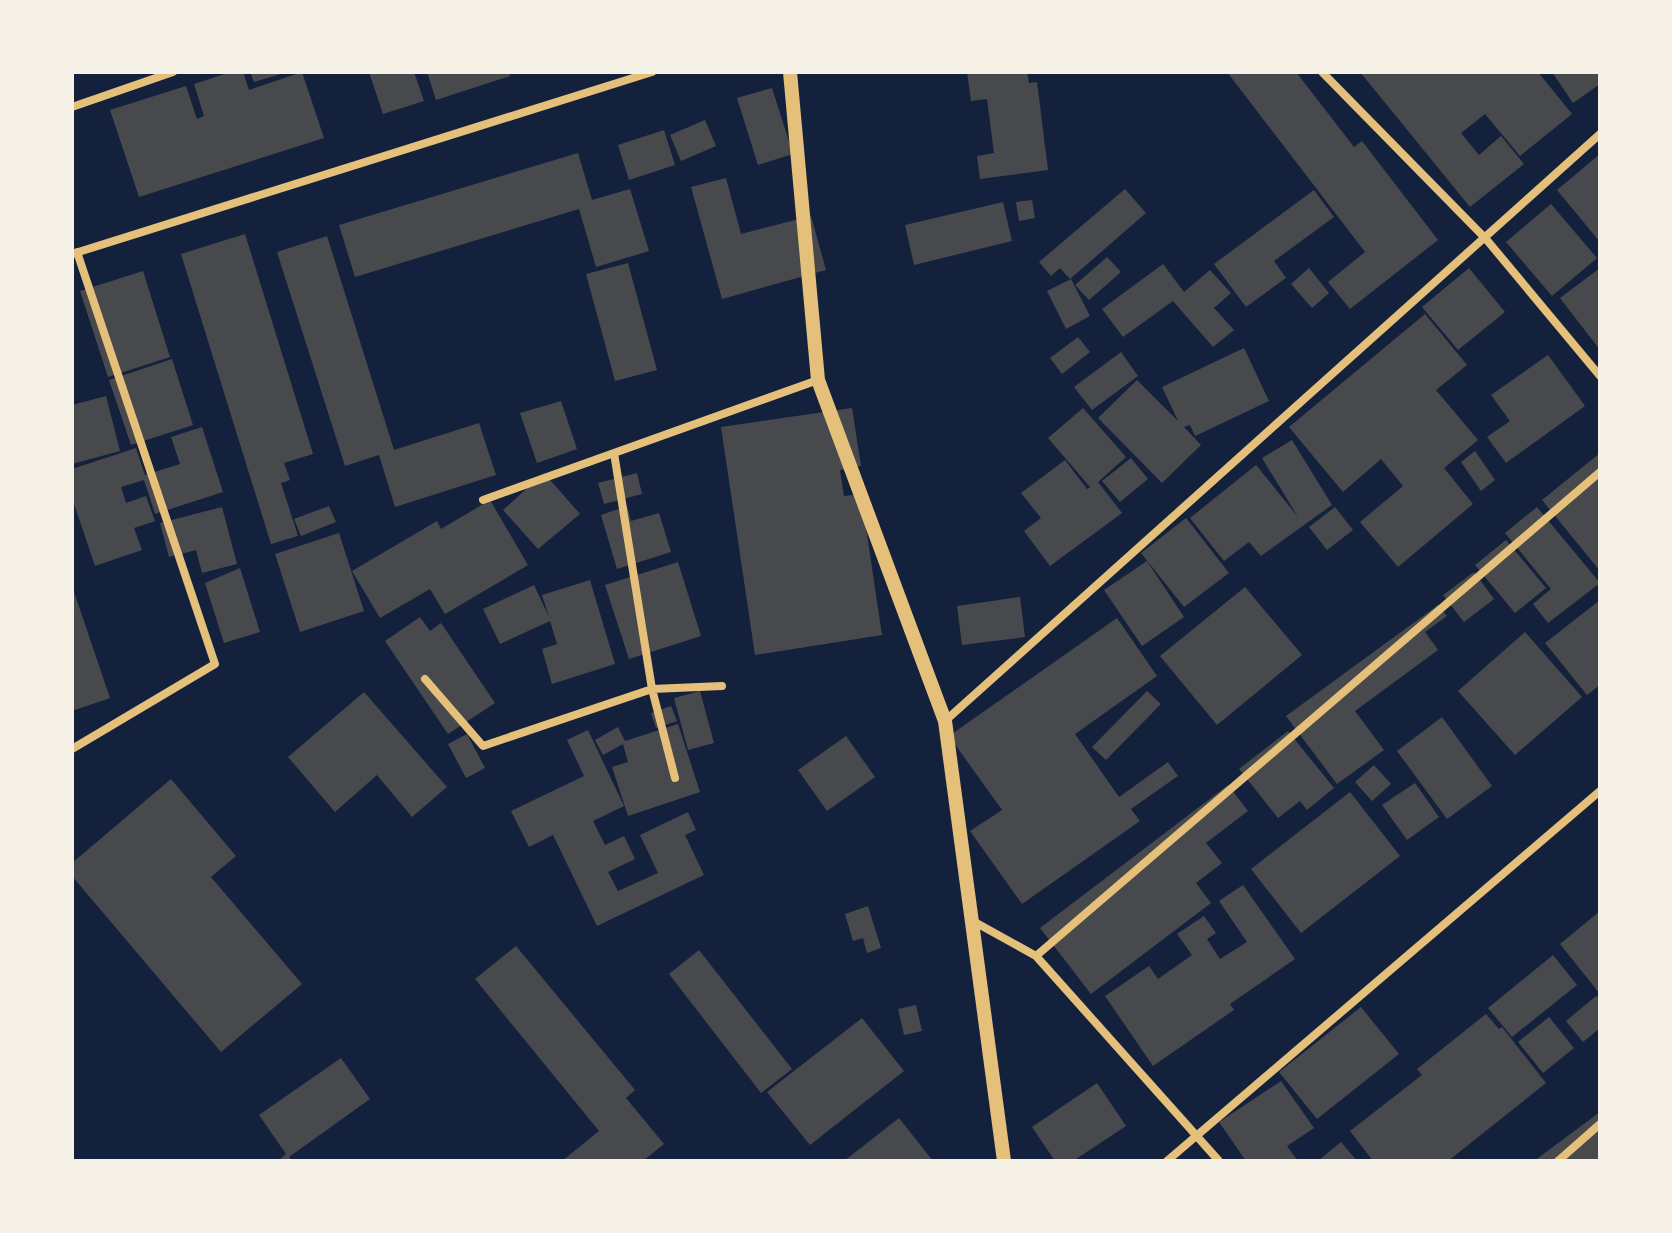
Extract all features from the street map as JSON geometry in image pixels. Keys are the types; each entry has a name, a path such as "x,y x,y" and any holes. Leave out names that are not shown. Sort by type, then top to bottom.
{"street":[{"path":"72,107 173,72"},
{"path":"72,749 215,664 74,253 652,72"},
{"path":"790,72 818,380 945,721 1004,1161"},
{"path":"1322,72 1486,239 1600,376"},
{"path":"945,721 1600,134"},
{"path":"483,500 818,380"},
{"path":"614,453 652,689 675,778"},
{"path":"1036,956 1600,472"},
{"path":"425,679 483,746 652,689 722,686"},
{"path":"1167,1161 1600,791"},
{"path":"971,920 1036,956 1219,1161"},
{"path":"1558,1161 1600,1124"}],"building":[{"path":"231,72 243,72 249,90 302,72 324,138 139,197 110,110 186,86 197,119 204,116 194,84"},
{"path":"250,72 284,72 284,73 254,82"},
{"path":"369,72 414,72 424,101 383,114"},
{"path":"427,72 509,72 510,76 436,100"},
{"path":"967,72 1027,72 1029,83 1037,82 1048,170 980,179 977,156 994,153 987,99 971,101"},
{"path":"1227,72 1296,72 1354,147 1362,141 1438,240 1350,309 1328,282 1365,252"},
{"path":"1360,72 1538,72 1572,114 1520,156 1485,114 1461,133 1479,155 1501,136 1524,164 1470,207"},
{"path":"1552,72 1600,72 1600,84 1573,103"},
{"path":"772,88 793,154 758,165 737,98"},
{"path":"705,120 716,146 681,161 670,135"},
{"path":"664,130 675,165 629,180 618,145"},
{"path":"578,153 592,200 630,189 649,251 596,267 579,209 355,277 339,225"},
{"path":"1600,154 1600,242 1557,190"},
{"path":"726,178 741,234 811,216 826,270 722,299 691,187"},
{"path":"1125,189 1146,213 1070,279 1060,268 1051,276 1039,262"},
{"path":"1314,190 1334,217 1274,261 1286,278 1246,307 1214,264"},
{"path":"1032,200 1035,218 1019,221 1016,202"},
{"path":"1003,202 1012,241 914,265 905,225"},
{"path":"1551,204 1597,258 1552,296 1506,242"},
{"path":"245,234 313,454 284,463 290,480 281,483 298,536 271,544 181,254"},
{"path":"327,236 394,450 479,423 496,475 395,507 379,455 345,466 277,252"},
{"path":"1107,257 1121,272 1089,300 1075,285"},
{"path":"628,263 657,370 615,381 586,274"},
{"path":"1163,264 1184,292 1210,270 1231,293 1214,308 1234,330 1213,347 1173,301 1123,337 1102,309"},
{"path":"1309,268 1329,293 1312,308 1291,284"},
{"path":"1469,268 1505,312 1458,350 1422,307"},
{"path":"1600,268 1600,350 1560,298"},
{"path":"143,271 170,357 108,377 80,291"},
{"path":"1071,279 1090,316 1066,329 1047,291"},
{"path":"1425,314 1467,365 1436,390 1478,440 1444,468 1473,504 1398,567 1360,522 1403,486 1381,459 1343,492 1289,427"},
{"path":"1078,337 1090,352 1062,374 1050,358"},
{"path":"1244,348 1269,401 1195,436 1190,425 1184,427 1201,445 1162,483 1098,418 1137,380 1178,421 1162,387"},
{"path":"1121,352 1138,376 1092,410 1074,387"},
{"path":"1548,355 1585,406 1506,463 1487,437 1510,421 1491,395"},
{"path":"172,359 193,425 131,445 109,380"},
{"path":"106,396 120,451 72,464 72,405"},
{"path":"561,401 577,449 537,463 520,413"},
{"path":"852,408 861,466 840,470 844,496 861,494 882,635 755,655 721,427"},
{"path":"1083,408 1126,457 1098,482 1122,513 1050,566 1024,531 1041,518 1021,493 1065,460 1087,489 1090,487 1048,438"},
{"path":"202,427 223,492 155,514 144,480 121,487 126,503 146,496 155,521 134,528 142,550 95,566 72,498 72,469 136,448 145,475 180,464 171,437"},
{"path":"1292,440 1332,505 1261,556 1249,542 1224,561 1190,518 1256,465 1298,517 1262,458"},
{"path":"1475,451 1495,480 1481,491 1461,462"},
{"path":"1600,453 1600,571 1542,500"},
{"path":"1131,458 1148,479 1120,502 1102,481"},
{"path":"544,473 580,514 538,549 503,510"},
{"path":"637,473 642,494 604,504 598,483"},
{"path":"490,500 528,565 445,614 430,589 380,618 352,571 437,521 441,529"},
{"path":"329,506 336,522 301,536 294,519"},
{"path":"627,506 631,521 659,513 671,552 617,569 601,515"},
{"path":"222,507 237,564 202,573 196,550 169,557 160,523"},
{"path":"1335,507 1353,530 1327,550 1309,527"},
{"path":"1537,507 1600,583 1548,623 1533,604 1551,589 1505,533"},
{"path":"1186,518 1229,573 1184,607 1141,553"},
{"path":"339,533 364,611 300,632 275,554"},
{"path":"1506,540 1546,588 1515,613 1475,565"},
{"path":"1147,561 1184,617 1142,646 1104,590"},
{"path":"678,562 701,636 629,659 605,585"},
{"path":"240,568 260,632 224,643 205,583"},
{"path":"1474,572 1494,599 1464,622 1443,595"},
{"path":"590,580 615,664 552,684 542,649 557,644 550,621 500,644 483,609 534,585 549,617 542,595"},
{"path":"72,586 110,698 72,711"},
{"path":"1245,587 1302,655 1217,725 1160,656"},
{"path":"1020,597 1025,637 962,645 957,606"},
{"path":"1600,600 1600,685 1587,695 1545,643"},
{"path":"1438,605 1447,616 1425,632 1438,650 1355,711 1384,750 1337,784 1286,716"},
{"path":"420,617 430,631 441,623 495,703 448,734 385,641"},
{"path":"1117,618 1157,676 1075,734 1119,797 1168,762 1178,776 1131,809 1140,821 1022,904 970,831 1002,810 949,736"},
{"path":"1525,632 1582,697 1515,755 1458,691"},
{"path":"700,691 714,743 688,750 674,698"},
{"path":"1147,691 1161,704 1106,760 1092,747"},
{"path":"364,692 447,787 412,817 377,775 335,812 288,757"},
{"path":"671,706 677,721 656,728 651,713"},
{"path":"1442,717 1492,786 1447,819 1397,751"},
{"path":"678,724 700,792 628,816 612,767 628,762 623,744 603,755 595,740 618,727 625,741"},
{"path":"588,730 624,806 593,821 605,845 624,836 635,859 608,872 618,891 658,873 640,835 688,812 696,830 685,835 704,875 597,926 553,835 529,847 511,811 584,776 567,740"},
{"path":"1288,731 1334,788 1307,810 1300,801 1278,818 1239,769"},
{"path":"467,734 485,768 466,778 448,744"},
{"path":"846,736 875,777 827,811 798,770"},
{"path":"1374,765 1391,784 1372,801 1355,782"},
{"path":"171,779 236,856 211,877 302,984 221,1052 72,876 72,863"},
{"path":"1415,783 1439,817 1407,840 1382,805"},
{"path":"1228,785 1248,811 1206,843 1222,863 1196,883 1211,903 1091,994 1040,928"},
{"path":"1350,792 1400,856 1301,933 1251,869"},
{"path":"1243,885 1295,959 1230,1004 1234,1010 1153,1066 1105,996 1149,966 1158,979 1192,955 1177,934 1204,916 1216,933 1207,939 1220,959 1247,942 1219,901"},
{"path":"868,906 881,948 867,953 863,938 853,941 845,914"},
{"path":"1600,911 1600,994 1560,944"},
{"path":"516,946 635,1090 626,1098 664,1144 643,1161 562,1161 599,1131 475,979"},
{"path":"699,950 792,1069 761,1093 669,974"},
{"path":"1553,955 1577,985 1512,1037 1488,1008"},
{"path":"1596,996 1600,1000 1600,1028 1583,1042 1566,1021"},
{"path":"916,1005 922,1031 904,1035 898,1009"},
{"path":"1361,1007 1399,1054 1317,1119 1279,1072"},
{"path":"1486,1014 1499,1029 1502,1027 1546,1083 1448,1161 1373,1161 1350,1131 1422,1075 1417,1069"},
{"path":"1549,1017 1574,1048 1543,1073 1518,1042"},
{"path":"862,1018 904,1071 810,1145 767,1092"},
{"path":"341,1058 370,1099 289,1157 293,1161 278,1161 286,1154 259,1115"},
{"path":"1281,1081 1314,1128 1287,1146 1298,1161 1246,1161 1219,1122"},
{"path":"1097,1083 1126,1126 1073,1161 1055,1161 1032,1127"},
{"path":"1600,1112 1600,1161 1534,1161"},
{"path":"899,1118 933,1161 844,1161"},
{"path":"1341,1142 1357,1161 1318,1161"}]}
